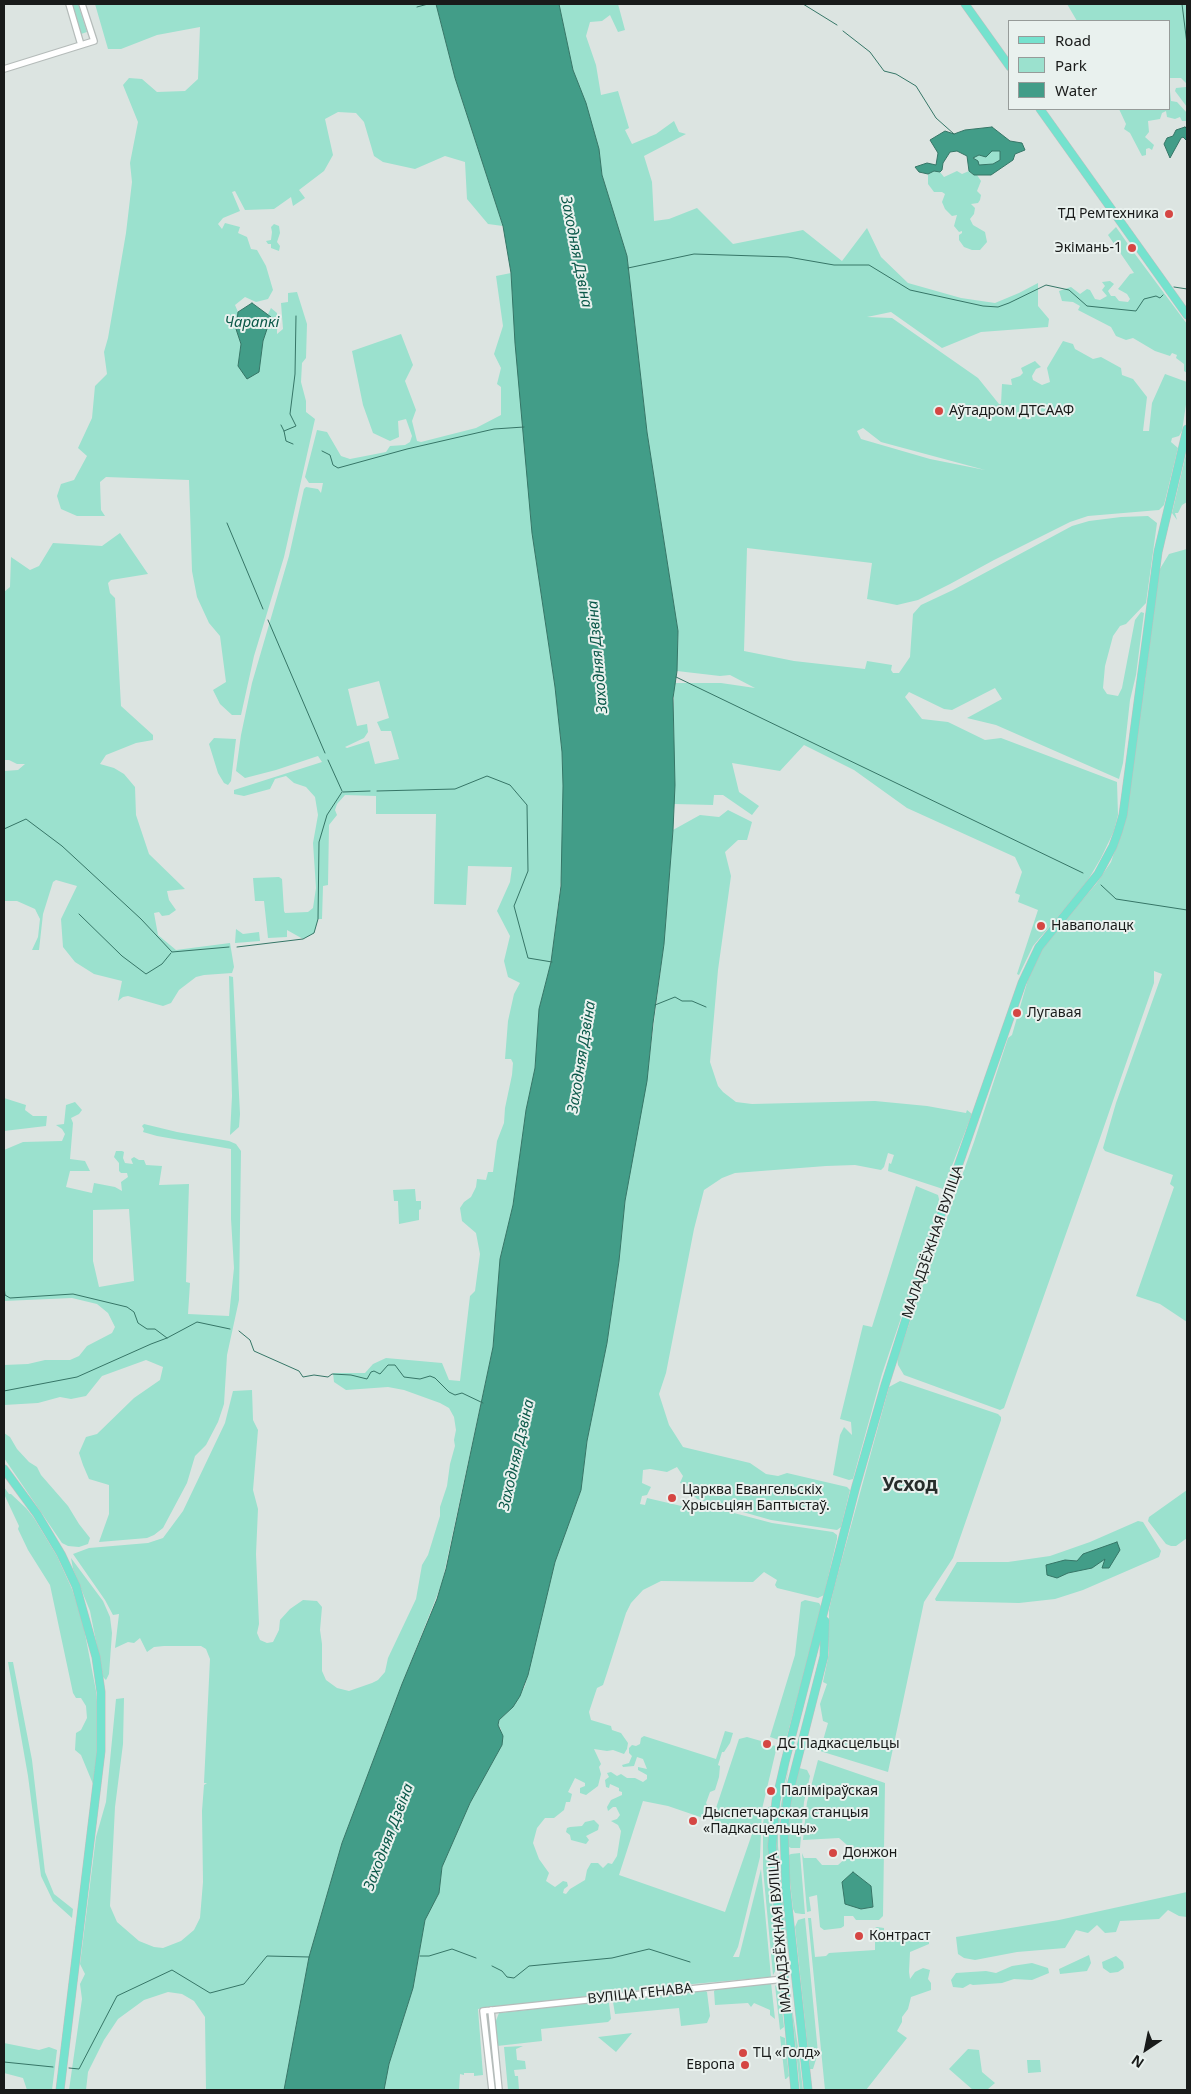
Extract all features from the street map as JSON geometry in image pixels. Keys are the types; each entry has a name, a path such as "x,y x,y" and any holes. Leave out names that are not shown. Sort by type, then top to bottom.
{"main road":[{"path":"965,4 1008,64"},
{"path":"1041,110 1187,315"},
{"name":"МАЛАДЗЁЖНАЯ ВУЛІЦА","path":"794,2090 774,1866 774,1825 782,1777 885,1385 919,1278 1022,983 1039,947 1078,900 1106,860 1123,815 1158,552 1187,429"},
{"path":"4,1470 37,1514 61,1554 76,1586 96,1657 101,1692 100,1751 60,2090"},
{"name":"МАЛАДЗЁЖНАЯ ВУЛІЦА","path":"808,2090 786,1888 784,1830 787,1801 824,1656 827,1602"},
{"name":"ВУЛІЦА ГЕНАВА","path":"784,1979 796,1977"}],"street":[{"path":"69,4 81,45"},
{"path":"4,69 94,42 82,4"},
{"name":"ВУЛІЦА ГЕНАВА","path":"492,2090 483,2012 784,1979"},
{"path":"491,2010 499,2090"}],"green space":[{"path":"72,4 78,4 87,32 81,34"},
{"path":"95,4 436,4 455,78 503,226 488,224 467,199 465,162 445,156 415,169 383,162 374,156 364,122 356,113 338,112 325,119 333,155 324,171 299,190 305,198 293,206 291,197 274,209 245,210 235,191 232,192 240,211 223,218 218,224 222,229 225,223 240,227 238,233 247,237 251,249 257,250 266,266 273,290 268,299 256,302 245,297 235,305 238,312 236,329 241,344 238,366 259,372 263,341 271,317 268,314 271,308 277,313 277,334 283,329 281,303 288,302 288,293 297,292 307,324 306,358 302,363 301,382 306,401 306,412 315,419 284,557 254,656 241,715 232,715 220,704 213,690 226,682 220,636 209,623 197,597 192,571 189,480 106,477 100,482 101,510 105,516 77,516 61,509 57,496 61,484 74,480 87,456 78,448 92,418 95,386 107,374 104,352 126,233 132,182 130,163 138,122 123,85 129,78 142,79 157,92 185,91 198,79 200,27 157,35 121,49 108,49"},
{"path":"559,4 618,4 625,30 618,32 610,15 602,21 590,22 586,36 596,65 601,95 618,91 629,128 625,130 632,144 656,134 674,121 679,132 686,134 644,156 652,182 654,221 669,219 697,208 733,244 803,230 842,261 867,228 881,257 908,283 961,298 995,303 1038,283 1038,306 1049,319 1048,327 981,332 942,348 891,312 867,317 892,318 978,378 999,404 1001,404 1002,384 1012,385 1011,379 1023,373 1021,368 1035,361 1041,367 1036,369 1032,376 1033,380 1042,385 1050,382 1047,368 1063,341 1073,344 1075,349 1093,359 1101,357 1121,368 1122,375 1133,379 1147,397 1143,431 1149,431 1152,403 1165,374 1187,382 1187,398 1182,431 1179,436 1172,438 1171,442 1178,448 1164,505 1159,510 1088,516 1070,522 918,600 897,605 867,599 872,563 747,548 744,651 794,661 865,669 867,661 892,665 891,670 893,673 899,673 910,657 913,614 921,605 953,590 1072,526 1089,521 1148,516 1157,523 1146,603 1126,624 1120,626 1113,636 1105,666 1103,688 1107,694 1118,696 1122,688 1135,620 1141,612 1144,613 1136,675 1130,700 1123,763 1119,779 996,725 967,718 1002,699 995,688 952,710 944,709 909,692 905,697 922,719 948,722 985,740 1001,738 1117,782 1118,815 1114,831 1101,858 1085,885 1033,946 1019,975 1017,974 1038,910 1018,902 1020,895 1015,893 1022,872 1015,857 907,808 854,770 804,745 780,771 732,763 739,792 759,806 752,815 723,795 714,795 713,805 674,804 674,683 721,683 755,688 730,675 720,676 677,671 678,631 647,432 627,256 602,175 599,149 586,104 573,70","holes":["863,428 881,442 985,470 930,459 861,439 857,431"]},
{"path":"1067,4 1187,4 1187,107 1175,91 1176,88 1186,87 1186,83 1181,78 1171,78 1171,20 1076,20"},
{"path":"1171,101 1177,102 1187,113 1187,121 1182,121 1180,117 1175,119 1167,117 1166,111 1162,113 1160,119 1148,121 1149,132 1145,137 1154,145 1152,150 1146,149 1146,155 1142,156 1130,133 1124,129 1126,124 1119,110 1171,110"},
{"path":"992,151 1000,151 1001,160 993,164 979,166 973,157"},
{"path":"934,170 940,172 944,177 957,171 962,174 969,171 977,175 981,181 977,191 981,195 980,200 978,203 971,204 975,208 974,214 970,219 973,225 985,232 987,242 980,250 964,247 959,240 959,235 962,231 959,232 954,226 957,215 952,216 945,209 942,202 945,194 934,192 928,184 928,174"},
{"path":"274,224 279,226 280,233 277,242 280,246 279,251 271,248 271,244 268,244 266,241 271,240 271,227"},
{"path":"1116,227 1130,247 1128,249 1132,250 1187,324 1187,373 1184,371 1184,364 1176,358 1177,355 1172,353 1170,356 1155,351 1133,338 1126,340 1116,336 1111,327 1078,310 1080,306 1073,302 1062,301 1059,291 1071,287 1080,294 1087,289 1090,290 1095,299 1100,300 1107,296 1102,290 1105,286 1102,282 1110,281 1114,284 1108,291 1111,296 1115,296 1119,301 1128,302 1130,299 1127,294 1118,289 1130,274 1134,273 1108,235"},
{"path":"511,273 532,533 555,687 562,752 562,872 551,962 539,1009 535,1068 526,1110 513,1205 500,1259 493,1347 442,1583 342,1843 309,1957 284,2090 206,2090 205,2017 194,2001 182,1994 168,1992 144,2000 118,2019 104,2040 88,2072 86,2090 69,2090 82,1999 80,1984 85,1974 80,1964 96,1837 106,1802 116,1699 124,1698 123,1744 115,1807 110,1906 117,1922 139,1941 154,1947 163,1948 181,1941 194,1930 200,1918 203,1882 202,1811 204,1785 207,1783 204,1783 210,1659 206,1649 201,1646 154,1647 147,1652 140,1638 134,1643 128,1642 115,1648 119,1614 113,1615 105,1600 73,1554 89,1548 148,1543 163,1538 183,1511 225,1423 233,1391 252,1390 253,1420 258,1430 253,1490 258,1509 256,1554 259,1624 257,1633 260,1640 267,1643 273,1642 279,1630 280,1620 290,1609 303,1600 317,1601 322,1607 320,1630 322,1671 326,1680 337,1688 349,1691 378,1680 385,1672 388,1658 416,1599 422,1565 428,1555 440,1516 440,1507 447,1486 455,1446 456,1430 454,1417 449,1408 404,1390 388,1387 346,1390 334,1382 333,1373 365,1373 373,1364 386,1358 442,1363 449,1380 460,1381 470,1296 475,1291 480,1254 476,1233 462,1221 460,1208 471,1197 476,1187 477,1179 486,1180 488,1172 493,1172 497,1141 504,1123 512,1075 513,1063 511,1059 505,1059 508,1021 514,994 520,983 508,977 504,961 510,936 497,911 510,882 512,867 468,866 466,905 434,904 436,814 376,814 376,796 345,795 337,804 335,810 337,815 329,825 328,885 323,886 322,919 318,919 314,933 303,939 287,930 287,937 268,938 264,901 255,901 253,878 279,877 282,879 285,913 308,912 313,908 316,888 313,843 318,815 315,797 306,787 294,783 286,776 275,779 270,789 244,796 234,794 234,790 322,762 318,756 245,778 236,771 241,735 252,683 289,556 304,489 306,487 318,489 321,493 323,483 309,483 305,477 317,430 327,432 341,456 350,459 386,452 390,446 405,445 410,442 412,436 406,419 398,421 399,437 390,441 373,433 363,405 352,351 401,334 413,365 405,381 416,410 412,421 417,441 421,442 476,428 501,415 501,387 497,384 501,368 494,354 503,326 496,276","holes":["379,681 389,718 377,722 381,731 391,731 399,759 375,764 369,741 345,747 364,738 368,732 367,724 357,726 348,689"]},
{"path":"1187,450 1187,502 1182,505 1178,513 1175,513 1177,520 1172,513"},
{"path":"120,533 148,574 111,580 108,583 110,593 115,598 121,706 153,735 153,740 136,743 106,755 100,764 114,768 124,774 135,787 136,815 149,854 185,889 167,891 169,900 176,910 169,915 162,916 159,912 154,913 158,935 176,950 230,943 234,967 232,973 196,977 179,990 171,1003 163,1006 128,996 118,1001 122,981 94,974 75,962 63,947 61,919 77,886 56,880 53,882 43,914 39,950 32,950 38,937 40,919 35,909 17,901 4,901 4,771 18,770 25,764 4,760 4,592 10,587 11,557 30,570 39,566 53,543 102,546"},
{"path":"1187,549 1187,1322 1160,1304 1136,1296 1174,1187 1170,1184 1173,1175 1105,1151 1103,1148 1116,1103 1162,974 1154,971 1154,983 1099,1141 1004,1408 1000,1410 904,1375 898,1365 897,1358 974,1142 1008,1038 1012,1035 1033,962 1054,932 1096,884 1111,862 1116,847 1145,681 1158,572 1169,554"},
{"path":"214,738 236,739 231,781 228,785 224,783 218,773 209,744"},
{"path":"728,810 752,822 747,840 738,840 725,852 731,876 718,970 710,1062 718,1086 736,1102 752,1104 875,1101 927,1106 966,1113 967,1110 972,1114 943,1189 888,1171 889,1163 891,1164 894,1155 888,1153 884,1167 881,1170 855,1165 735,1173 722,1178 704,1190 694,1229 666,1373 659,1394 669,1425 683,1447 750,1463 766,1474 778,1476 787,1473 847,1487 850,1490 841,1527 837,1530 771,1520 697,1499 693,1495 692,1488 680,1483 683,1476 677,1467 667,1472 650,1469 643,1470 642,1483 651,1487 647,1495 642,1496 640,1504 645,1505 647,1498 690,1508 696,1503 772,1523 833,1532 837,1535 837,1539 824,1595 818,1598 777,1588 775,1585 777,1580 764,1572 753,1582 661,1581 643,1590 631,1603 626,1613 603,1685 597,1688 589,1712 591,1720 611,1726 612,1730 621,1733 628,1743 627,1749 624,1754 613,1750 594,1749 601,1764 599,1767 601,1774 598,1786 586,1795 580,1793 580,1788 585,1786 585,1783 575,1778 568,1792 572,1794 570,1802 566,1802 564,1810 554,1818 545,1818 537,1828 533,1843 539,1859 549,1873 546,1881 555,1887 563,1881 567,1882 568,1886 564,1889 563,1893 566,1894 570,1889 585,1880 591,1863 598,1863 603,1868 608,1863 612,1864 617,1856 621,1831 618,1825 611,1821 617,1819 620,1815 616,1807 608,1811 607,1807 611,1800 622,1795 622,1792 619,1791 619,1788 610,1784 609,1788 606,1787 605,1780 609,1777 607,1773 611,1772 617,1776 621,1774 627,1778 635,1778 643,1782 647,1779 647,1775 638,1770 638,1767 647,1769 643,1759 637,1757 634,1766 623,1767 622,1765 629,1763 632,1756 629,1753 629,1748 632,1745 640,1744 641,1738 644,1736 716,1759 725,1731 733,1733 730,1743 722,1752 718,1765 720,1766 719,1777 715,1790 710,1792 706,1803 709,1809 706,1819 668,1806 643,1801 619,1875 725,1912 752,1834 712,1820 739,1739 747,1737 761,1741 761,1744 777,1746 762,1809 760,1857 738,1947 733,1957 739,1957 761,1869 771,1977 693,1984 478,2009 483,2075 474,2076 474,2073 460,2074 459,2090 384,2090 389,2064 413,1988 425,1920 439,1893 442,1867 470,1803 502,1745 501,1729 498,1725 499,1720 513,1707 525,1686 555,1562 581,1490 587,1441 607,1343 619,1261 625,1201 648,1069 664,944 673,830 700,815 719,817"},
{"path":"236,929 243,934 259,932 260,941 235,943"},
{"path":"229,976 233,977 240,1114 239,1127 230,1135 232,1096"},
{"path":"4,1098 26,1105 25,1110 33,1116 47,1116 46,1126 4,1131"},
{"path":"75,1102 82,1110 71,1118 73,1123 70,1159 85,1161 90,1171 70,1171 66,1187 92,1193 94,1183 115,1187 122,1191 121,1182 128,1177 127,1173 119,1171 119,1163 114,1157 116,1151 124,1152 123,1158 125,1163 133,1164 131,1159 134,1157 144,1160 146,1165 162,1166 159,1185 189,1184 186,1282 190,1283 188,1314 229,1316 234,1268 231,1219 231,1149 157,1136 143,1132 142,1126 144,1124 229,1141 236,1144 241,1151 239,1300 227,1355 224,1404 218,1422 206,1445 195,1456 187,1483 163,1528 147,1538 99,1542 109,1514 109,1485 89,1479 79,1453 86,1437 97,1434 134,1398 160,1380 163,1367 146,1360 102,1376 86,1396 71,1399 60,1397 38,1403 4,1405 4,1365 28,1364 45,1360 70,1360 79,1356 87,1346 112,1333 115,1327 108,1313 97,1304 72,1298 4,1301 4,1150 23,1142 62,1141 65,1134 56,1125 64,1124 66,1105","holes":["129,1209 134,1281 99,1287 93,1261 93,1210"]},
{"path":"916,1186 938,1195 940,1203 882,1374 853,1479 849,1480 833,1475 840,1435 844,1427 852,1435 851,1422 840,1419 863,1325 872,1327"},
{"path":"415,1189 416,1201 421,1201 419,1220 399,1224 398,1201 394,1201 393,1190"},
{"path":"900,1381 998,1414 1001,1420 953,1558 924,1602 888,1772 820,1751 828,1723 823,1721 820,1704 827,1684 823,1682 829,1653 829,1610 834,1588 889,1387"},
{"path":"4,1433 10,1437 17,1449 29,1462 37,1467 41,1475 68,1506 90,1538 88,1544 79,1547 68,1546 62,1543 4,1458"},
{"path":"4,1487 34,1518 57,1556 72,1589 82,1618 98,1711 97,1751 93,1784 81,1755 75,1750 76,1733 81,1730 87,1718 86,1706 81,1698 76,1698 73,1693 50,1585 28,1550 18,1529 19,1526 4,1494"},
{"path":"1187,1490 1187,1538 1176,1546 1171,1546 1166,1544 1148,1521 1149,1517"},
{"path":"1138,1521 1143,1522 1161,1551 1159,1557 1083,1590 1055,1599 1019,1603 936,1601 935,1599 957,1562 1008,1562 1050,1556 1090,1542"},
{"path":"71,1558 103,1601 110,1617 112,1633 109,1674 106,1680 103,1677 90,1611 73,1569"},
{"path":"805,1600 819,1603 822,1608 787,1736 783,1740 779,1740 770,1737 795,1655 801,1602"},
{"path":"8,1662 13,1662 32,1760 45,1872 54,1894 73,1909 72,1918 53,1901 41,1876 28,1776"},
{"path":"818,1760 885,1783 883,1916 879,1920 856,1920 853,1916 844,1916 844,1926 824,1930 820,1927 817,1895 809,1897 811,1911 807,1912 802,1853 804,1858 816,1858 822,1865 838,1865 847,1857 847,1845 839,1838 803,1840 807,1802","holes":["853,1873 870,1886 873,1907 861,1909 844,1892 842,1882"]},
{"path":"789,1766 778,1833 778,1846 789,1958 781,1910 775,1833"},
{"path":"799,1768 807,1770 810,1776 804,1802 800,1848 791,1848 787,1846 787,1828 790,1801"},
{"path":"771,1806 769,1855 777,1968 773,1975 763,1869 763,1824 765,1809"},
{"path":"594,1820 599,1825 598,1830 586,1836 589,1840 586,1844 571,1840 570,1835 566,1832 567,1828 582,1826 585,1822"},
{"path":"800,1853 805,1914 795,1913 793,1909 787,1856"},
{"path":"1187,1892 1187,1917 1179,1916 1168,1910 1159,1919 1120,1921 1116,1932 1105,1933 1097,1925 1088,1933 1076,1930 1065,1948 1017,1952 975,1960 964,1958 958,1954 956,1937 1059,1920"},
{"path":"805,1918 818,2053 813,2069 810,2069 795,1927 798,1920"},
{"path":"808,1918 811,1918 815,1957 826,1956 829,1953 875,1950 875,1928 877,1927 884,1928 884,1937 889,1937 889,1940 929,1942 929,1944 910,1952 909,1972 910,1979 915,1972 923,1968 930,1970 928,1979 931,1983 931,1990 911,1997 908,2009 902,2017 902,2022 897,2031 907,2038 866,2090 825,2090"},
{"path":"1089,1955 1091,1963 1087,1971 1060,1974 1059,1969"},
{"path":"1116,1956 1123,1962 1124,1968 1118,1972 1110,1973 1103,1968 1102,1962"},
{"path":"1032,1963 1048,1968 1049,1973 1032,1980 1014,1979 1002,1983 970,1984 963,1988 953,1987 951,1980 956,1973 986,1971 996,1973 1012,1966"},
{"path":"771,1983 775,2019 770,2015 770,2010 754,2003 751,2007 748,2003 715,2005 714,1991 716,1989"},
{"path":"775,1985 780,1991 784,2027 780,2030"},
{"path":"704,1990 707,1992 710,2016 707,2023 681,2026 679,2008 615,2014 613,2002 616,2000"},
{"path":"606,2001 609,2003 611,2019 608,2022 541,2029 542,2041 497,2046 495,2023 499,2013"},
{"path":"791,2001 798,2047 803,2090 800,2090"},
{"path":"632,2033 616,2052 598,2037"},
{"path":"780,2036 785,2038 789,2076 786,2079 785,2079"},
{"path":"4,2043 39,2050 49,2047 57,2050 52,2090 27,2090 23,2078 4,2073"},
{"path":"523,2046 516,2049 517,2060 525,2061 526,2069 514,2070 515,2076 518,2076 519,2090 508,2090 504,2047"},
{"path":"968,2049 979,2050 982,2072 995,2083 988,2089 973,2090 949,2069"},
{"path":"1027,2060 1040,2060 1041,2072 1028,2073"}],"water":[{"name":"Заходняя Дзвіна","path":"436,4 559,4 573,70 586,103 599,149 602,175 627,256 647,432 678,631 677,671 673,698 675,785 673,830 664,944 647,1081 625,1201 619,1261 607,1343 587,1441 581,1490 555,1562 528,1675 520,1696 513,1707 499,1720 498,1725 503,1736 502,1745 470,1803 442,1867 439,1893 425,1920 413,1988 389,2064 384,2090 284,2090 309,1957 342,1843 402,1684 437,1599 446,1569 493,1347 500,1259 513,1205 526,1110 535,1068 539,1009 551,962 561,886 562,752 555,687 532,533 515,343 511,273 503,226 455,78"},
{"path":"992,127 1010,141 1022,143 1025,150 1015,154 1013,160 991,175 974,175 969,171 967,156 957,151 950,152 940,172 934,171 928,174 919,172 915,167 927,163 936,165 938,153 930,140 945,131 954,134 965,130","holes":["992,151 1000,151 1000,160 993,164 979,165 978,161 973,158 979,155 986,157"]},
{"path":"1185,127 1187,129 1187,141 1183,137 1181,138 1170,158 1164,144 1167,138 1173,136 1176,130"},
{"name":"Чарапкі","path":"252,303 271,317 263,341 259,372 247,379 238,366 241,344 236,329 238,312"},
{"path":"1117,1542 1120,1550 1109,1568 1102,1568 1105,1559 1092,1568 1068,1573 1057,1578 1047,1575 1046,1565 1065,1560 1077,1561 1083,1554"},
{"path":"853,1872 871,1886 873,1907 861,1909 845,1904 842,1882"}],"waterway":[{"path":"417,7 428,4"},
{"path":"803,4 837,25"},
{"path":"1182,4 1187,44"},
{"path":"843,31 870,52 884,71 896,74 916,86 936,118 954,134"},
{"path":"628,268 694,254 788,257 834,265 869,265 910,290 983,306 998,307 1046,285 1069,290 1087,306 1136,311 1144,299 1156,296 1160,298 1163,295"},
{"path":"1174,287 1187,289"},
{"path":"284,431 296,426 290,414 295,374 296,316"},
{"path":"281,425 286,441 293,444"},
{"path":"322,451 330,455 333,465 338,468 407,449 494,429 524,427"},
{"path":"227,523 263,609"},
{"path":"268,620 325,753"},
{"path":"676,677 1083,873"},
{"path":"328,760 342,791"},
{"path":"377,791 455,789 487,776 510,785 527,805 528,871 514,906 528,958 552,962"},
{"path":"343,792 370,791"},
{"path":"237,947 303,939 314,933 318,919 319,842 327,815 342,792"},
{"path":"4,829 26,819 62,846 141,919 172,952 229,947"},
{"path":"1101,885 1116,899 1187,910"},
{"path":"79,914 122,956 146,974 162,964 171,953"},
{"path":"655,1005 675,997 682,1001 692,1001 706,1007"},
{"path":"4,1286 5,1295 10,1298 73,1294 127,1307 134,1312 138,1323 147,1329 155,1329 167,1338"},
{"path":"4,1391 77,1377 167,1338 197,1322 230,1329"},
{"path":"239,1331 250,1340 254,1351 299,1371 303,1377 314,1375 328,1377 332,1374 351,1375 367,1379 371,1372 374,1371 380,1374 388,1365 395,1365 404,1377 420,1379 430,1376 435,1378 449,1392 455,1395 462,1393 483,1403"},
{"path":"420,1956 429,1956 452,1949 476,1958"},
{"path":"492,1966 502,1971 507,1977 514,1978 529,1966 612,1958 649,1949 690,1962"},
{"path":"69,2068 79,2069 117,1996 172,1970 210,1993 244,1984 267,1956 309,1957"},
{"path":"4,2062 53,2067"}],"place":[{"name":"ТД Ремтехника","path":"1169,214"},
{"name":"Экімань-1","path":"1132,248"},
{"name":"Аўтадром ДТСААФ","path":"939,411"},
{"name":"Наваполацк","path":"1041,926"},
{"name":"Лугавая","path":"1017,1013"},
{"name":"Царква Евангельскіх Хрысьціян Баптыстаў.","path":"672,1498"},
{"name":"ДС Падкасцельцы","path":"767,1744"},
{"name":"Паліміраўская","path":"771,1791"},
{"name":"Дыспетчарская станцыя «Падкасцельцы»","path":"693,1821"},
{"name":"Донжон","path":"833,1853"},
{"name":"Контраст","path":"859,1936"},
{"name":"ТЦ «Голд»","path":"743,2053"},
{"name":"Европа","path":"745,2065"}],"district":[{"name":"Усход","path":"910,1486"}]}
